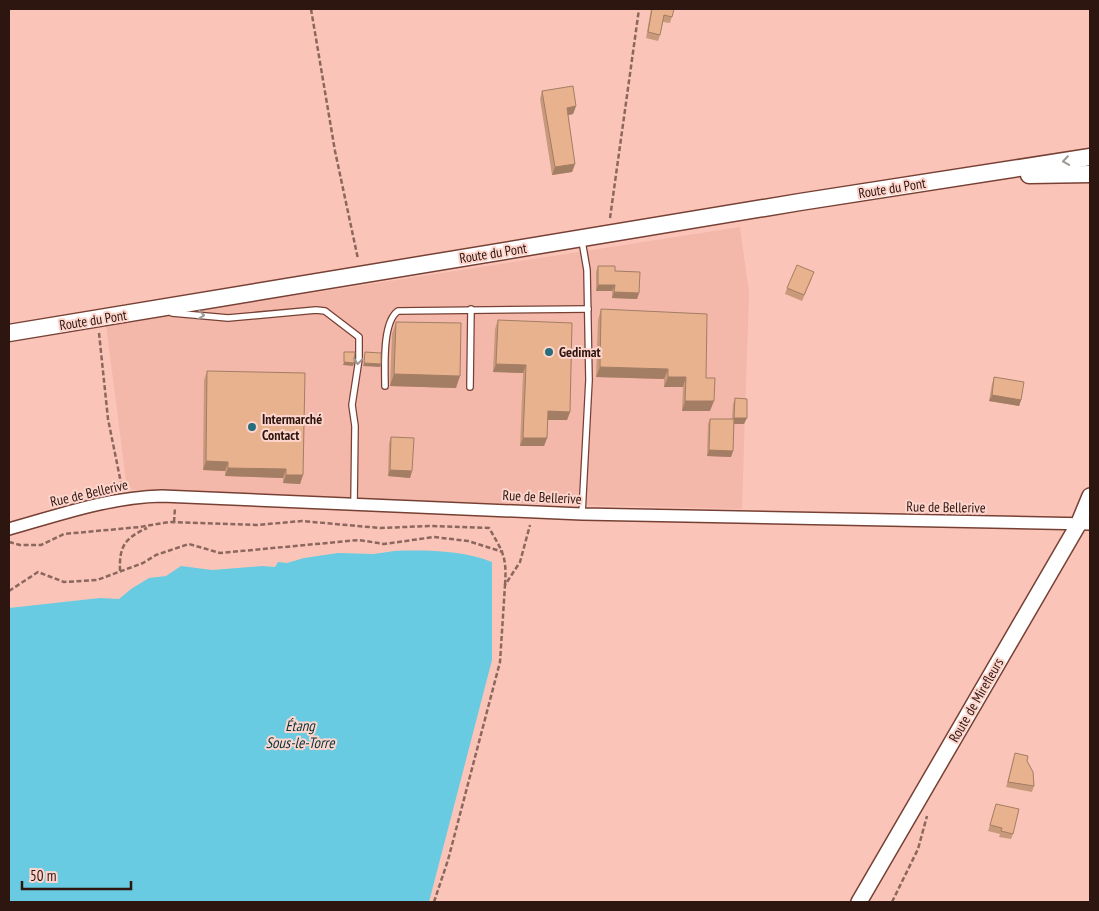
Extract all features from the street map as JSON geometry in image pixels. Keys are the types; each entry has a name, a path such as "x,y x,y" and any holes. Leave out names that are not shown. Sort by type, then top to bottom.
{"main road":[{"name":"Route du Pont","path":"9,333 1090,157"},
{"name":"Route du Pont","path":"977,174 1090,174"}],"street":[{"name":"Rue de Bellerive","path":"9,528 125,499 176,496 582,514 1084,524"},
{"name":"Route de Mirefleurs","path":"859,902 1084,524 1090,496"}],"lane":[{"path":"582,239 587,270 588,309 588,416 582,514"},
{"path":"384,386 387,338 393,314 407,309 588,309"},
{"path":"470,387 471,309"},
{"path":"153,311 228,318 316,310 325,311 359,337 359,359 352,405 354,426 354,504"}],"path":[{"path":"311,9 335,151 348,206 361,276"},
{"path":"608,234 639,9"},
{"path":"96,319 108,419 125,499"},
{"path":"504,585 520,562 533,511"},
{"path":"9,542 20,545 41,545 64,534 174,522 257,525 302,521 380,528 429,526 489,528 503,552 507,564 500,662 448,860 434,902"},
{"path":"120,571 119,553 130,536 153,525"},
{"path":"9,590 38,572 64,582 97,580 143,563 156,555 188,544 220,553 360,540 384,544 434,537 468,541 503,552"},
{"path":"892,902 918,849 928,814"}],"shaded area":[{"path":"740,227 749,292 742,509 369,500 132,490 126,481 106,325"}],"water":[{"name":"Étang Sous-le-Torre","path":"394,551 456,553 492,562 492,660 429,902 9,902 9,608 100,598 119,599 149,578 166,576 181,566 212,570 262,566 275,567 278,562 287,563 304,558 338,553 374,554"}],"building":[{"path":"652,9 674,9 672,17 664,15 660,35 648,32"},
{"path":"573,86 576,106 567,108 575,164 555,167 542,91"},
{"path":"797,265 814,272 804,295 787,288"},
{"path":"598,266 615,266 615,271 640,272 639,293 614,292 615,285 598,285"},
{"path":"601,309 707,314 706,378 715,378 714,401 685,401 686,377 668,377 668,369 600,367"},
{"path":"498,320 572,323 570,412 548,411 547,438 523,438 526,365 496,364"},
{"path":"396,322 461,323 460,376 394,374"},
{"path":"344,352 355,352 354,363 344,362"},
{"path":"365,352 381,353 381,364 364,363"},
{"name":"Intermarché Contact","path":"207,371 305,373 303,475 286,475 286,469 228,468 228,462 206,461"},
{"path":"994,377 1024,382 1021,400 992,395"},
{"path":"735,398 747,399 747,418 734,418"},
{"path":"710,419 734,419 733,451 709,450"},
{"path":"391,437 414,438 412,471 390,470"},
{"path":"1015,753 1028,756 1027,761 1033,772 1034,786 1008,782"},
{"path":"996,804 1019,809 1013,834 1001,831 1002,828 990,825"}],"place":[{"name":"Gedimat","path":"549,352"},
{"name":"Intermarché Contact","path":"252,427"}]}
